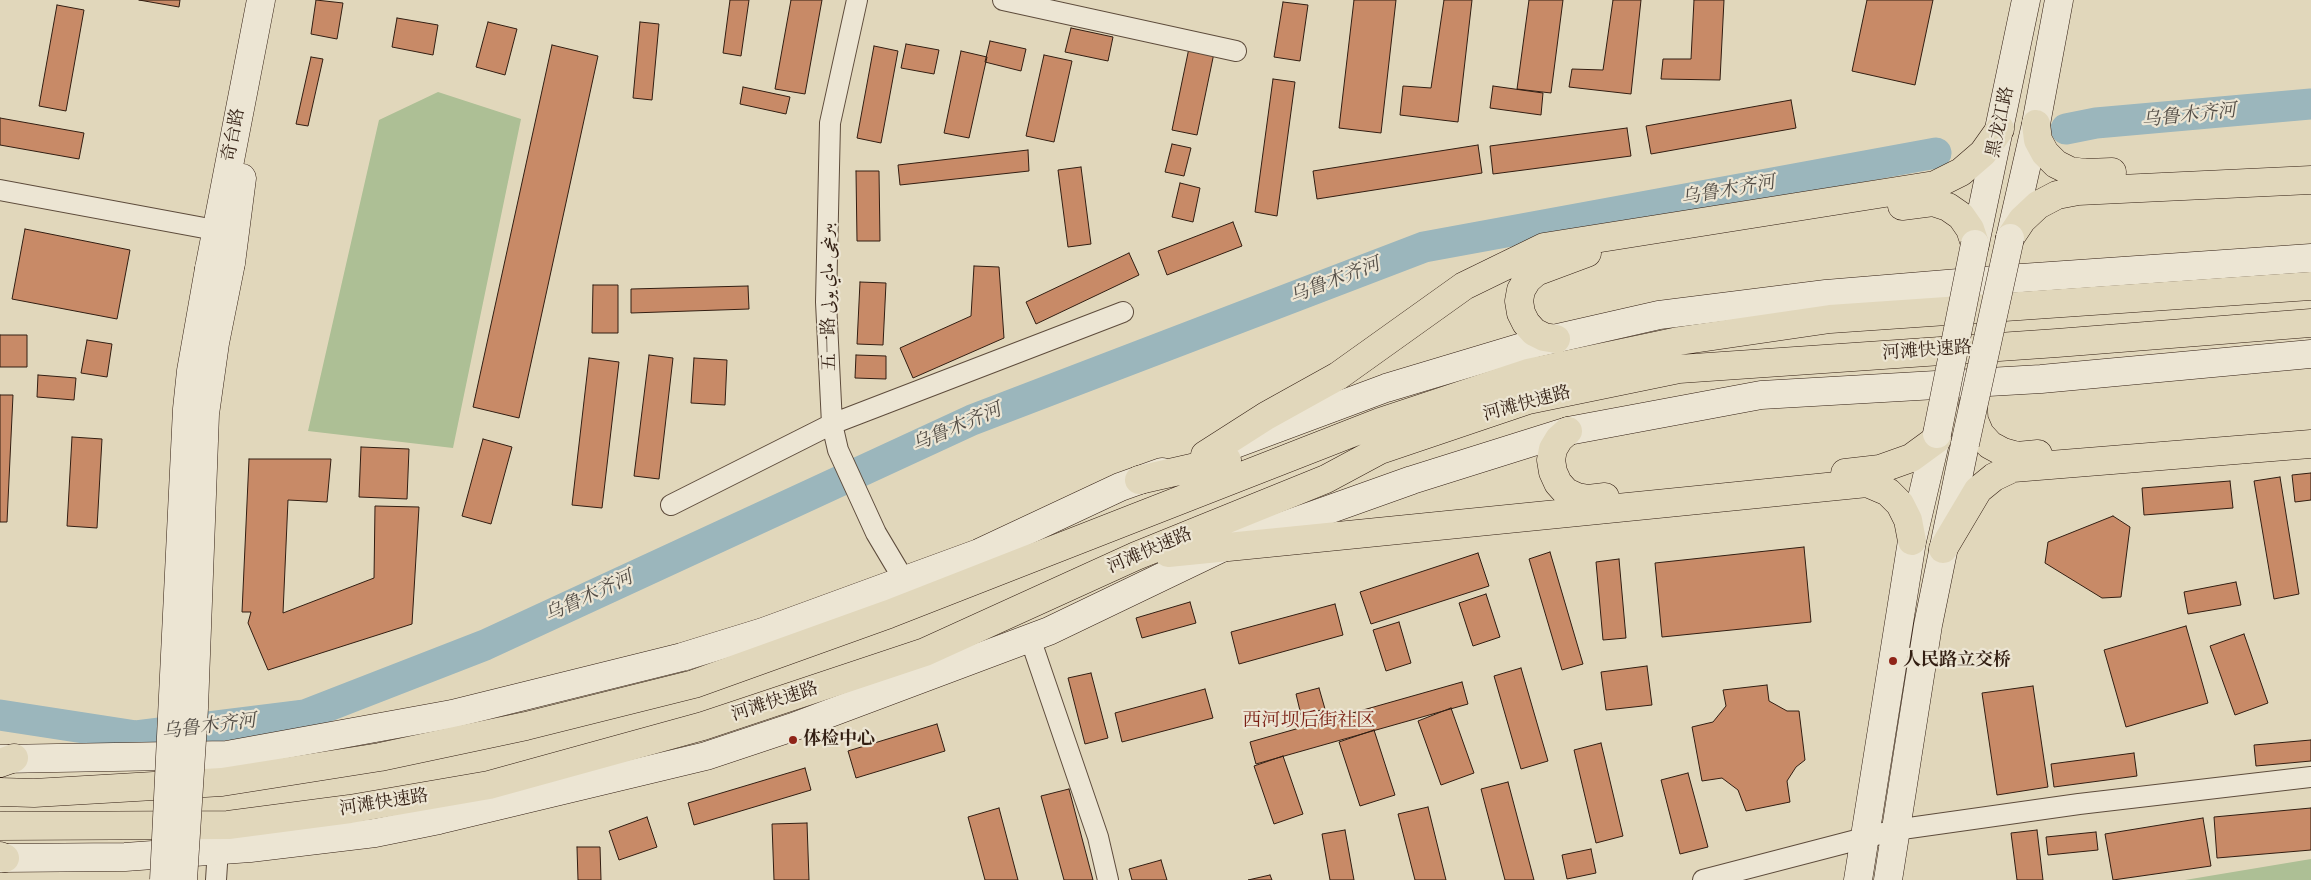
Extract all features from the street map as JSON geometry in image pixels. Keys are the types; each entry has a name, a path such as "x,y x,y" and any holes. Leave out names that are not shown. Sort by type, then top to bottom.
{"highway":[{"path":"2036,124 2038,140 2045,153 2056,164 2077,172 2311,164"},
{"path":"1205,456 1266,416 1338,376 1464,286 1544,247 1935,185 1961,172 1983,153 2000,129"},
{"path":"2010,238 2022,220 2038,205 2064,194 2078,191 2311,180"},
{"path":"1556,339 1539,334 1526,323 1521,313 1519,301 1521,290 1527,280 1536,272 1586,253 1933,202 1948,207 1961,216 1970,229 1975,244"},
{"name":"河滩快速路","path":"0,792 34,793 222,782 380,757 526,726 694,684 888,614 1356,432 1528,373 1679,341 1830,319 2311,286"},
{"name":"河滩快速路","path":"0,826 228,825 350,809 489,785 703,726 925,652 1136,556 1326,479 1380,450 1528,400 1679,369 2057,343 2311,323"},
{"path":"1973,406 1974,420 1985,439 2003,452 2017,456 2311,434"},
{"path":"1568,430 1553,449 1551,460 1553,472 1558,483 1566,492 1588,499 1880,469 1911,458 1937,436"},
{"path":"1139,480 1356,432"},
{"path":"1943,549 1978,490 1994,477 2013,468 2311,444"},
{"path":"1136,556 1867,483 1888,492 1900,504 1908,520 1912,541"}],"street":[{"name":"奇台路","path":"220,266 215,230 261,0"},
{"name":"奇台路","path":"220,266 244,169 278,0"},
{"name":"五一路 بىرىنچى ماي يولى","path":"858,0 830,124 826,302 832,424 838,450 876,533 904,580"},
{"path":"1003,0 1236,51"},
{"name":"黑龙江路","path":"1858,880 1912,541 1937,436 2026,0"},
{"name":"黑龙江路","path":"1888,880 1928,625 1973,406 2036,124 2059,0"},
{"path":"0,190 215,230"},
{"path":"5,760 227,755 452,714 682,657 763,632 979,553 1139,480 1386,388 1556,339 1660,315 1826,294 2007,279 2311,258"},
{"path":"164,880 187,410 191,371 220,266"},
{"path":"183,880 194,708 205,414 215,343 220,266"},
{"path":"672,505 832,424 1123,312"},
{"path":"2,857 125,857 250,848 375,833 439,820 706,756 793,727 1049,632 1224,547 1412,480 1568,430 1761,395 2041,379 2311,354"},
{"path":"1030,638 1098,837 1108,880"},
{"path":"1703,880 1895,830 2079,804 2311,777"},
{"path":"216,880 218,849"}],"green space":[{"path":"438,92 521,119 453,448 308,431 379,120"},
{"path":"2311,859 2311,880 2185,880"}],"water":[{"path":"2311,95 2311,110 2271,116 2271,102"}],"building":[{"path":"139,0 180,0 179,7"},
{"path":"316,0 343,3 337,39 311,34"},
{"path":"730,0 749,0 741,56 723,53"},
{"path":"791,0 822,0 805,94 775,89"},
{"path":"1354,0 1396,0 1381,133 1339,128"},
{"path":"1444,0 1472,0 1458,122 1400,115 1403,86 1431,88"},
{"path":"1529,0 1563,0 1551,93 1517,89"},
{"path":"1613,0 1641,0 1631,94 1569,87 1572,69 1603,70"},
{"path":"1694,0 1724,0 1720,80 1661,79 1663,59 1691,59"},
{"path":"1867,0 1933,0 1915,85 1852,71"},
{"path":"1283,2 1308,5 1300,61 1274,57"},
{"path":"57,5 84,10 66,111 39,106"},
{"path":"397,18 438,25 433,55 392,47"},
{"path":"488,22 517,29 505,75 476,67"},
{"path":"640,22 659,24 652,100 633,98"},
{"path":"1071,28 1113,37 1108,61 1065,52"},
{"path":"990,41 1026,49 1021,71 985,62"},
{"path":"906,44 939,50 934,74 901,68"},
{"path":"552,45 598,56 519,418 473,407"},
{"path":"874,46 898,51 881,143 857,138"},
{"path":"1189,48 1214,53 1197,135 1172,130"},
{"path":"961,51 987,57 969,138 944,133"},
{"path":"1044,55 1072,61 1054,142 1026,136"},
{"path":"311,57 323,59 308,126 296,124"},
{"path":"1273,79 1295,82 1277,216 1255,212"},
{"path":"1493,86 1543,93 1541,115 1490,108"},
{"path":"743,87 790,97 786,114 740,104"},
{"path":"1791,100 1796,128 1651,154 1646,126"},
{"path":"0,118 84,133 79,159 0,145"},
{"path":"1627,128 1631,156 1493,174 1490,146"},
{"path":"1172,144 1191,148 1184,176 1165,172"},
{"path":"1478,145 1482,173 1317,199 1313,171"},
{"path":"1028,150 1029,171 900,185 898,165"},
{"path":"1081,167 1091,244 1068,247 1058,170"},
{"path":"856,171 879,171 880,241 857,241"},
{"path":"1180,183 1200,188 1193,222 1172,217"},
{"path":"1233,222 1242,246 1167,275 1158,251"},
{"path":"25,229 130,250 117,319 12,299"},
{"path":"1129,253 1139,275 1036,324 1026,302"},
{"path":"974,266 999,267 1004,338 913,378 900,348 971,316"},
{"path":"860,282 886,283 883,345 857,344"},
{"path":"593,285 618,285 618,333 592,333"},
{"path":"748,286 749,309 631,313 631,289"},
{"path":"0,335 27,335 27,367 0,367"},
{"path":"87,340 112,344 107,377 81,373"},
{"path":"649,355 673,358 659,479 634,476"},
{"path":"856,355 886,356 886,379 855,378"},
{"path":"589,358 619,362 602,508 572,505"},
{"path":"694,358 727,360 725,405 691,403"},
{"path":"38,375 76,378 74,400 37,397"},
{"path":"0,395 13,395 7,522 0,522"},
{"path":"72,437 102,439 97,528 67,526"},
{"path":"483,439 512,447 491,524 462,516"},
{"path":"361,447 409,449 407,499 359,497"},
{"path":"249,459 331,459 327,502 288,500 283,613 374,578 375,506 419,507 412,624 268,670 248,623 251,612 242,612"},
{"path":"2311,473 2311,500 2295,502 2292,475"},
{"path":"2280,477 2299,594 2274,599 2254,481"},
{"path":"2230,481 2233,508 2144,515 2142,488"},
{"path":"2113,516 2130,527 2121,597 2102,598 2045,563 2048,542"},
{"path":"1804,547 1811,622 1662,637 1655,563"},
{"path":"1550,552 1583,664 1562,670 1529,559"},
{"path":"1478,553 1489,586 1371,624 1360,592"},
{"path":"1619,559 1626,638 1603,640 1596,562"},
{"path":"2236,582 2241,605 2188,614 2184,592"},
{"path":"1486,594 1500,637 1473,646 1459,603"},
{"path":"1190,602 1196,623 1142,638 1136,618"},
{"path":"1335,604 1343,635 1239,664 1231,632"},
{"path":"1399,622 1411,663 1386,671 1373,630"},
{"path":"2186,626 2208,703 2126,727 2104,650"},
{"path":"2244,634 2268,703 2235,715 2210,646"},
{"path":"1647,666 1652,705 1606,710 1601,672"},
{"path":"1521,668 1548,761 1521,769 1494,676"},
{"path":"1091,673 1108,738 1085,744 1068,678"},
{"path":"1462,682 1468,704 1256,764 1250,742"},
{"path":"1767,685 1769,701 1787,711 1799,711 1805,760 1796,767 1787,781 1790,802 1746,811 1738,790 1722,778 1702,781 1692,727 1713,722 1726,706 1723,690"},
{"path":"2033,686 2048,787 1997,795 1982,693"},
{"path":"1319,688 1325,709 1301,715 1296,694"},
{"path":"1205,689 1213,718 1122,742 1115,713"},
{"path":"1451,708 1474,773 1441,785 1418,721"},
{"path":"937,724 945,751 856,778 848,751"},
{"path":"1374,730 1395,795 1360,806 1339,742"},
{"path":"2311,740 2311,761 2256,766 2254,745"},
{"path":"1601,743 1623,836 1596,843 1574,750"},
{"path":"2134,753 2137,776 2054,787 2051,764"},
{"path":"1283,756 1303,814 1274,824 1254,766"},
{"path":"805,768 811,790 694,825 688,803"},
{"path":"1688,773 1708,847 1680,854 1661,780"},
{"path":"1508,782 1534,880 1505,880 1481,789"},
{"path":"1069,789 1093,880 1064,880 1041,796"},
{"path":"1428,807 1446,880 1415,880 1398,814"},
{"path":"999,808 1018,880 985,880 968,817"},
{"path":"2311,808 2311,850 2217,858 2214,817"},
{"path":"647,817 657,847 619,860 609,831"},
{"path":"2203,818 2211,866 2113,880 2105,834"},
{"path":"807,823 809,880 774,880 772,824"},
{"path":"1345,830 1354,880 1330,880 1322,834"},
{"path":"2037,830 2043,880 2017,880 2011,833"},
{"path":"2096,832 2098,850 2048,855 2046,837"},
{"path":"577,847 600,847 601,880 578,880"},
{"path":"1591,849 1596,873 1567,879 1562,855"},
{"path":"1161,860 1167,880 1132,880 1129,869"},
{"path":"1270,875 1272,880 1248,880"}],"waterway":[{"name":"乌鲁木齐河","path":"2066,129 2096,123 2311,104"},
{"name":"乌鲁木齐河","path":"0,715 136,736 305,715 485,645 972,420 1424,247 1936,153"}],"place":[{"name":"人民路立交桥","path":"1893,661"},
{"name":"体检中心","path":"793,740"}],"district":[{"name":"西河坝后街社区","path":"1309,721"}]}
